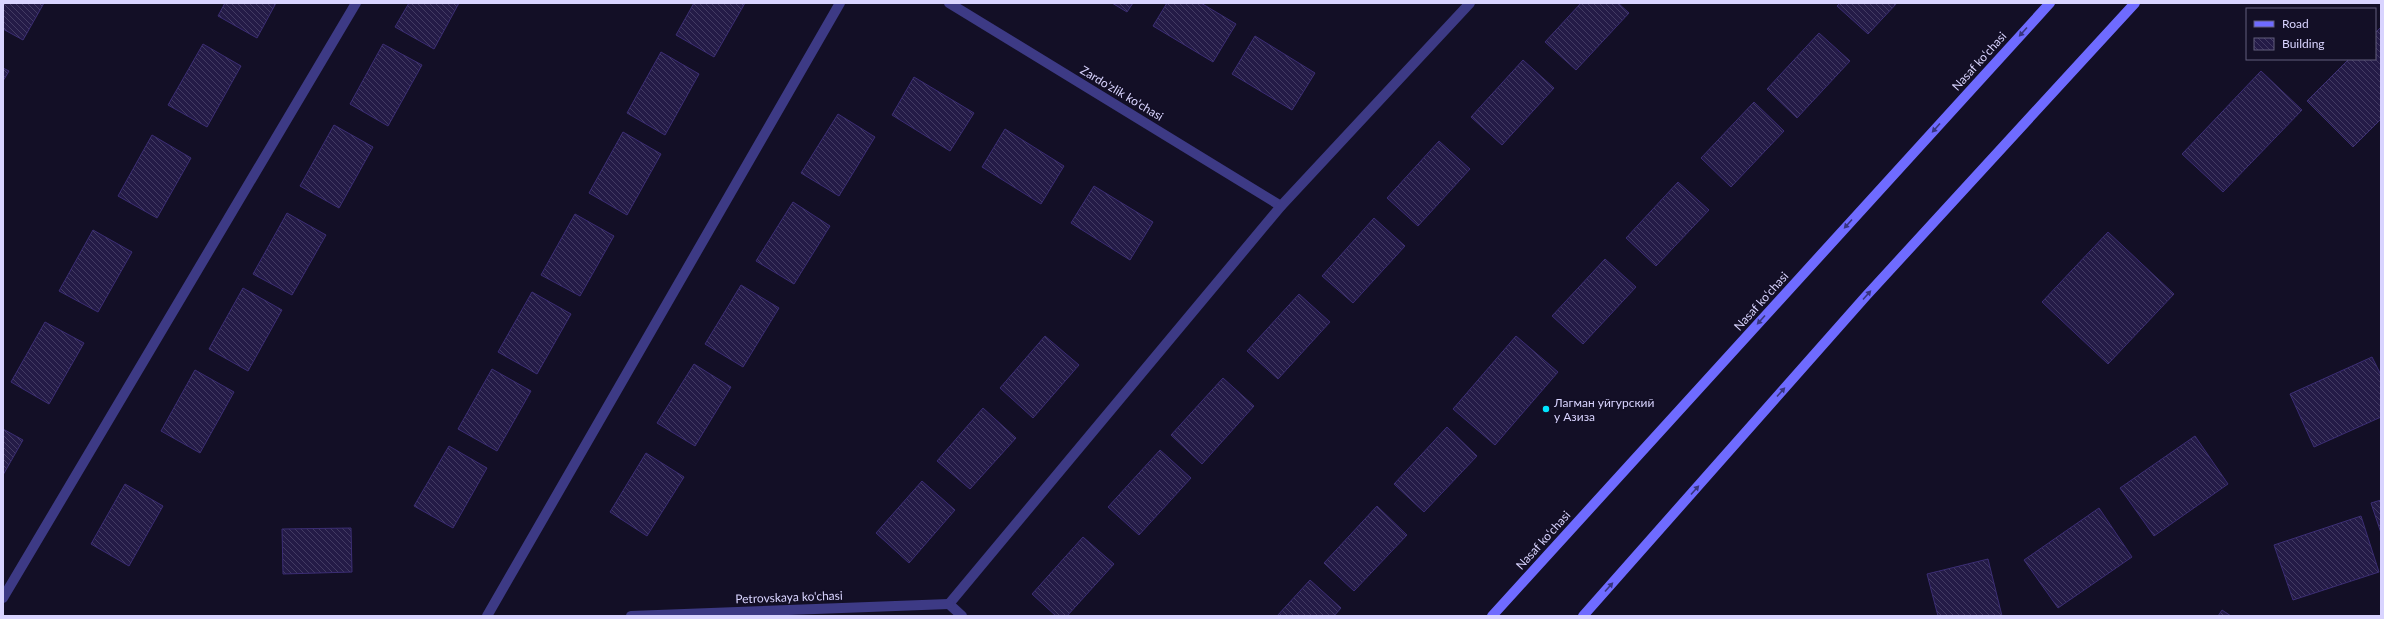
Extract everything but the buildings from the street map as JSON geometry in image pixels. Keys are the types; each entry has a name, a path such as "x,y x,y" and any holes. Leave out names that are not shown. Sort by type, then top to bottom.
{"main road":[{"name":"Nasaf ko‘chasi","path":"1492,616 2050,3"},
{"path":"1583,616 1866,296 2135,3"}],"street":[{"path":"3,598 356,3"},
{"path":"487,616 840,3"},
{"name":"Zardo'zlik ko'chasi","path":"949,3 1281,206"},
{"path":"962,616 949,604 1281,206 1470,3"},
{"name":"Petrovskaya ko'chasi","path":"631,616 949,604"}],"place":[{"name":"Лагман уйгурский у Азиза","path":"1546,409"}]}
